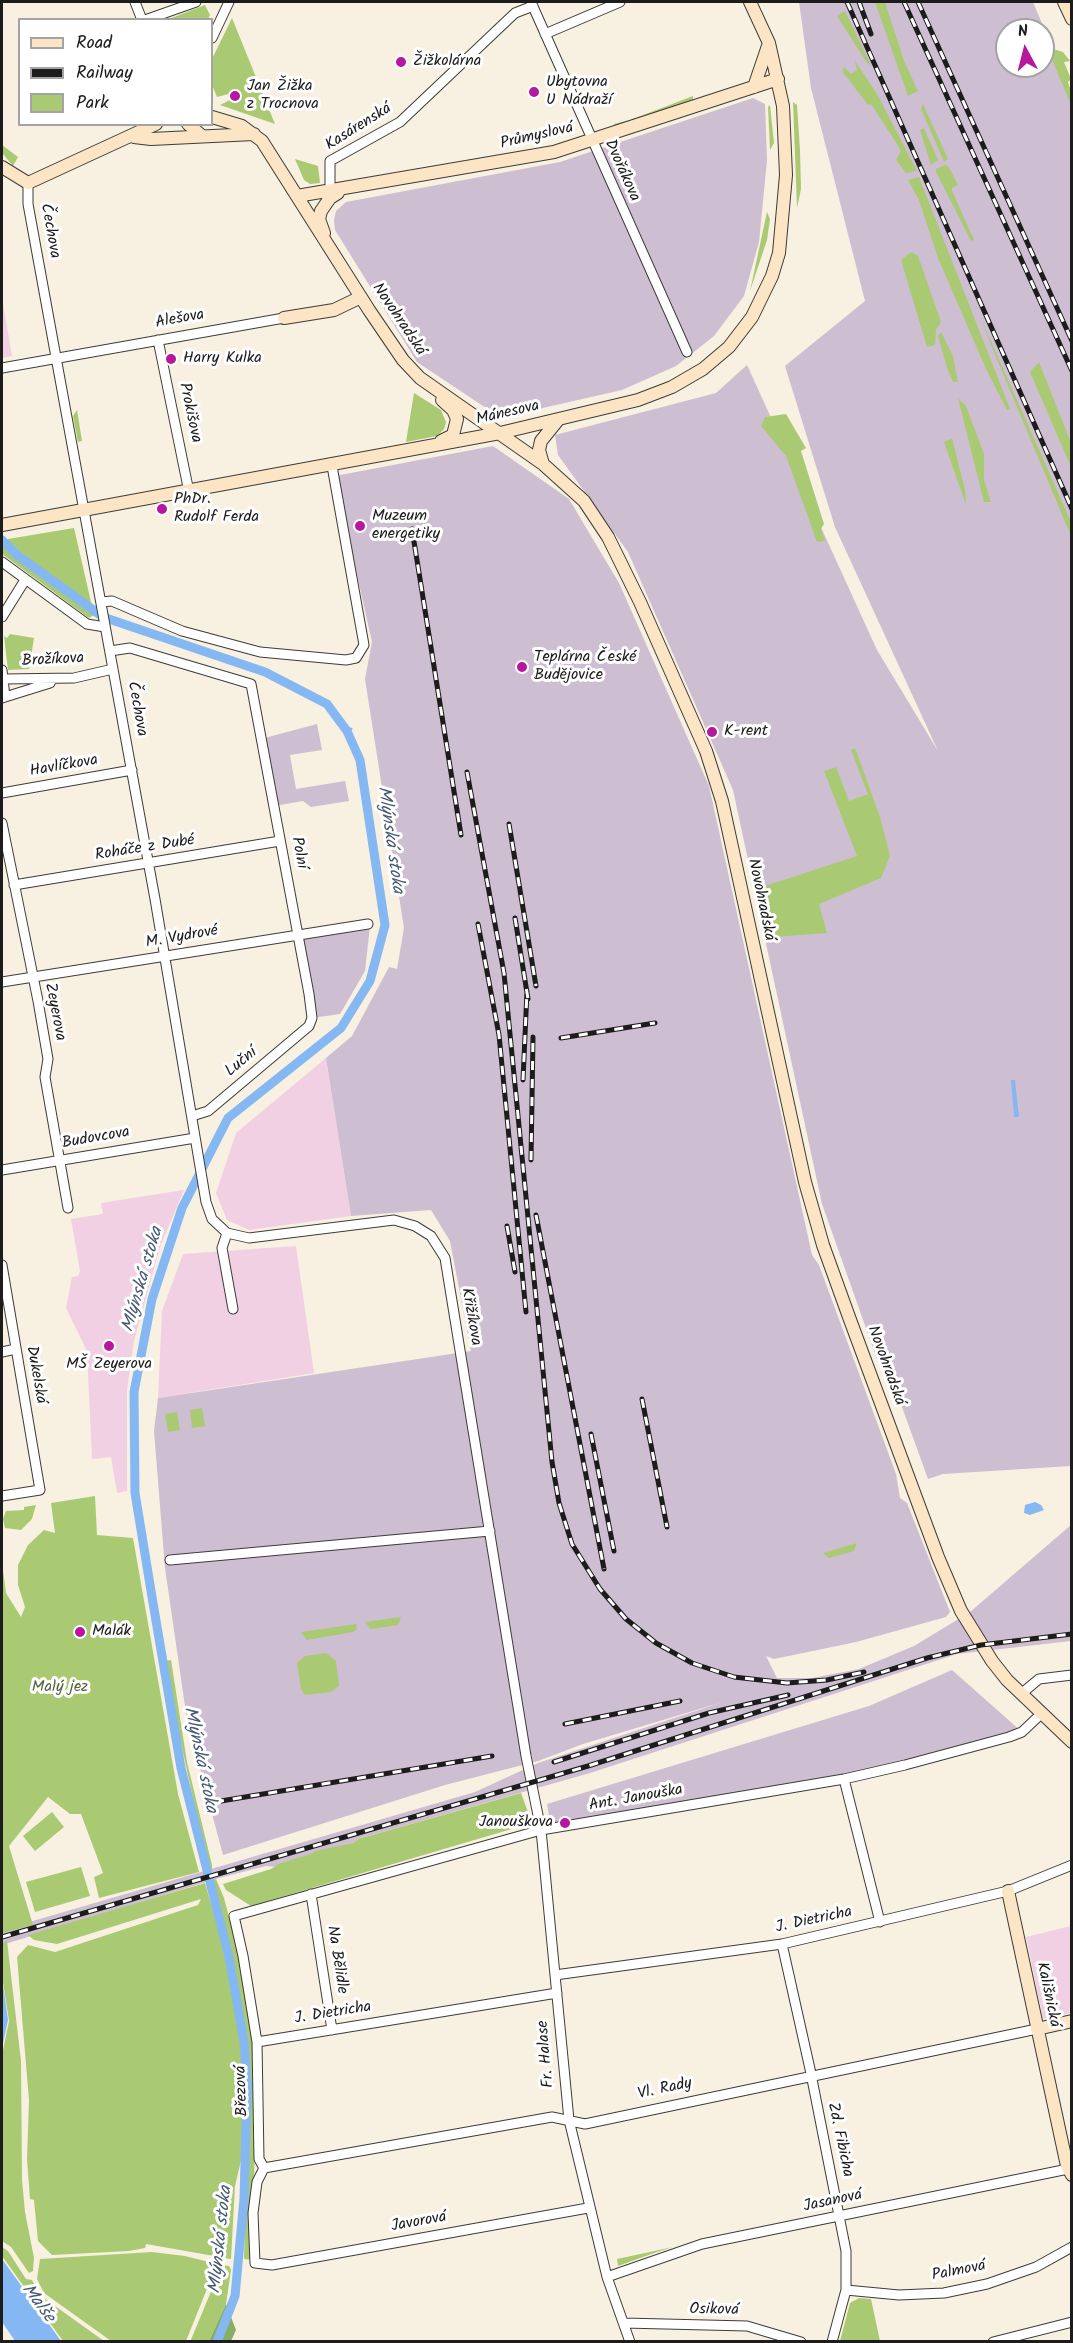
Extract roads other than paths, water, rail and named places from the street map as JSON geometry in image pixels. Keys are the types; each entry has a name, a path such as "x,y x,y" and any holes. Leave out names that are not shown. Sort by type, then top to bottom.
{"main road":[{"name":"Mánesova","path":"4,522 189,492 500,433 638,400 672,387 703,369 729,347 752,316 772,276 779,253 786,175 785,123 769,43 750,2"},
{"path":"1064,2 1071,19"},
{"path":"753,87 769,43"},
{"name":"Průmyslová","path":"297,196 507,161 591,141 778,79"},
{"path":"213,117 242,126 255,134"},
{"path":"2,167 28,183 134,137 153,126"},
{"path":"190,126 201,135"},
{"path":"134,137 151,139 255,134"},
{"name":"Novohradská","path":"255,134 269,151 403,360 420,378 543,464 584,501 601,524 640,602 706,750 724,809 793,1132 823,1245 947,1581 981,1645 1022,1694 1071,1742"},
{"path":"331,250 320,219 321,211 330,198 348,189"},
{"name":"Alešova","path":"284,318 334,310 361,297"},
{"path":"420,378 453,410 457,419 453,435 425,448"},
{"path":"543,464 539,450 541,441 558,420"},
{"name":"Kališnická","path":"1008,1891 1070,2169"},
{"name":"Vl. Rady","path":"1037,2029 1071,2021"}],"street":[{"path":"135,2 142,18"},
{"path":"149,18 196,2"},
{"path":"213,36 229,2"},
{"path":"545,34 620,2"},
{"name":"Dvořákova","path":"532,4 591,141 687,352"},
{"name":"Kasárenská","path":"330,192 330,161 400,122 515,12 532,4"},
{"name":"Čechova","path":"28,183 28,204 132,770 202,1184 212,1219 227,1233"},
{"name":"Alešova","path":"2,368 284,318"},
{"name":"Prokišova","path":"158,340 189,492"},
{"path":"101,603 112,601 182,631 260,652 346,660 356,658 364,645 332,466"},
{"path":"2,562 87,624 105,625"},
{"path":"2,617 23,587 25,580"},
{"name":"Polní","path":"110,651 130,648 251,684 309,994 312,1018 309,1026"},
{"name":"Brožíkova","path":"2,674 52,679 74,678 113,669"},
{"path":"2,674 3,698 50,683 52,679"},
{"name":"Havlíčkova","path":"2,793 132,770"},
{"name":"Zeyerova","path":"2,823 48,1059 45,1077 62,1161 68,1208"},
{"name":"Roháče z Dubé","path":"14,885 280,841"},
{"name":"M. Vydrové","path":"2,982 368,924"},
{"name":"Luční","path":"192,1116 208,1111 309,1026"},
{"name":"Budovcova","path":"2,1170 195,1138"},
{"name":"Křižíkova","path":"227,1233 249,1238 394,1220 415,1226 437,1243 444,1258 452,1296 530,1776"},
{"path":"227,1233 222,1248 233,1309"},
{"name":"Dukelská","path":"2,1264 40,1490 2,1496"},
{"path":"2,1352 16,1349"},
{"path":"170,1560 490,1531"},
{"path":"1022,1694 1039,1679 1071,1675"},
{"name":"Ant. Janouška","path":"234,1916 541,1830 844,1779 1009,1737 1022,1732 1041,1714"},
{"name":"Fr. Halase","path":"530,1776 541,1830 568,2120 588,2208 607,2277 630,2342"},
{"path":"844,1779 880,1922"},
{"name":"J. Dietricha","path":"555,1975 782,1944 1008,1891 1071,1865"},
{"name":"Na Bělidle","path":"311,1894 332,2030"},
{"name":"Březová","path":"234,1916 243,1956 256,2042 259,2159 264,2168 257,2182 253,2213 255,2263"},
{"name":"Zd. Fibicha","path":"782,1944 846,2251 846,2290 832,2342"},
{"name":"J. Dietricha","path":"256,2042 557,1993"},
{"name":"Vl. Rady","path":"264,2168 552,2117 585,2124 1037,2029"},
{"name":"Jasanová","path":"607,2277 702,2244 1070,2169"},
{"name":"Javorová","path":"255,2263 272,2265 588,2208"},
{"name":"Palmová","path":"846,2290 899,2295 944,2293 987,2284 1027,2270 1071,2247"},
{"path":"993,2342 1071,2322"},
{"name":"Osiková","path":"624,2323 747,2326 801,2342"}],"water":[{"path":"1011,1080 1015,1080 1019,1117 1014,1117"},
{"path":"1035,1502 1044,1510 1030,1515 1024,1513 1025,1505"},
{"path":"2,1978 8,2020 2,2048"},
{"path":"2,2259 61,2341 15,2341 2,2322"}],"waterway":[{"name":"Mlýnská stoka","path":"2,540 17,555 103,617 265,672 327,704 347,731 360,760 385,925 370,981 341,1028 228,1118 182,1208 152,1299 134,1392 135,1493 152,1597 181,1768 229,1957 244,2042 247,2085 244,2199 235,2296 217,2342"},
{"name":"Mlýnská stoka","path":"347,731 351,729"}],"railway":[{"path":"847,2 1072,509"},
{"path":"859,2 871,34"},
{"path":"904,2 1072,371"},
{"path":"918,2 1072,341"},
{"path":"412,529 461,835"},
{"path":"467,772 504,973 552,1462 559,1503 572,1544 600,1589 626,1619 656,1643 692,1663 734,1677 787,1683 827,1680 864,1672"},
{"path":"509,824 536,986"},
{"path":"515,918 528,999"},
{"path":"478,924 499,1035 526,1312"},
{"path":"523,1080 527,991"},
{"path":"561,1038 655,1023"},
{"path":"531,1160 533,1037"},
{"path":"536,1215 604,1569"},
{"path":"507,1226 515,1272"},
{"path":"642,1399 667,1527"},
{"path":"591,1434 614,1551"},
{"path":"2,1937 588,1766 927,1658 981,1645 1072,1634"},
{"path":"554,1762 709,1713 788,1695"},
{"path":"565,1724 680,1701"},
{"path":"215,1802 492,1756"}],"place":[{"name":"Žižkolárna","path":"401,62"},
{"name":"Ubytovna U Nádraží","path":"534,92"},
{"name":"Jan Žižka z Trocnova","path":"235,96"},
{"name":"Harry Kulka","path":"171,359"},
{"name":"PhDr. Rudolf Ferda","path":"162,509"},
{"name":"Muzeum energetiky","path":"360,526"},
{"name":"Teplárna České Budějovice","path":"522,667"},
{"name":"K-rent","path":"712,732"},
{"name":"MŠ Zeyerova","path":"109,1346"},
{"name":"Malák","path":"80,1632"},
{"name":"Janouškova","path":"565,1823"}],"park label":[{"name":"Malý jez","path":"60,1688"}],"water label":[{"name":"Malše","path":"37,2304"}]}
